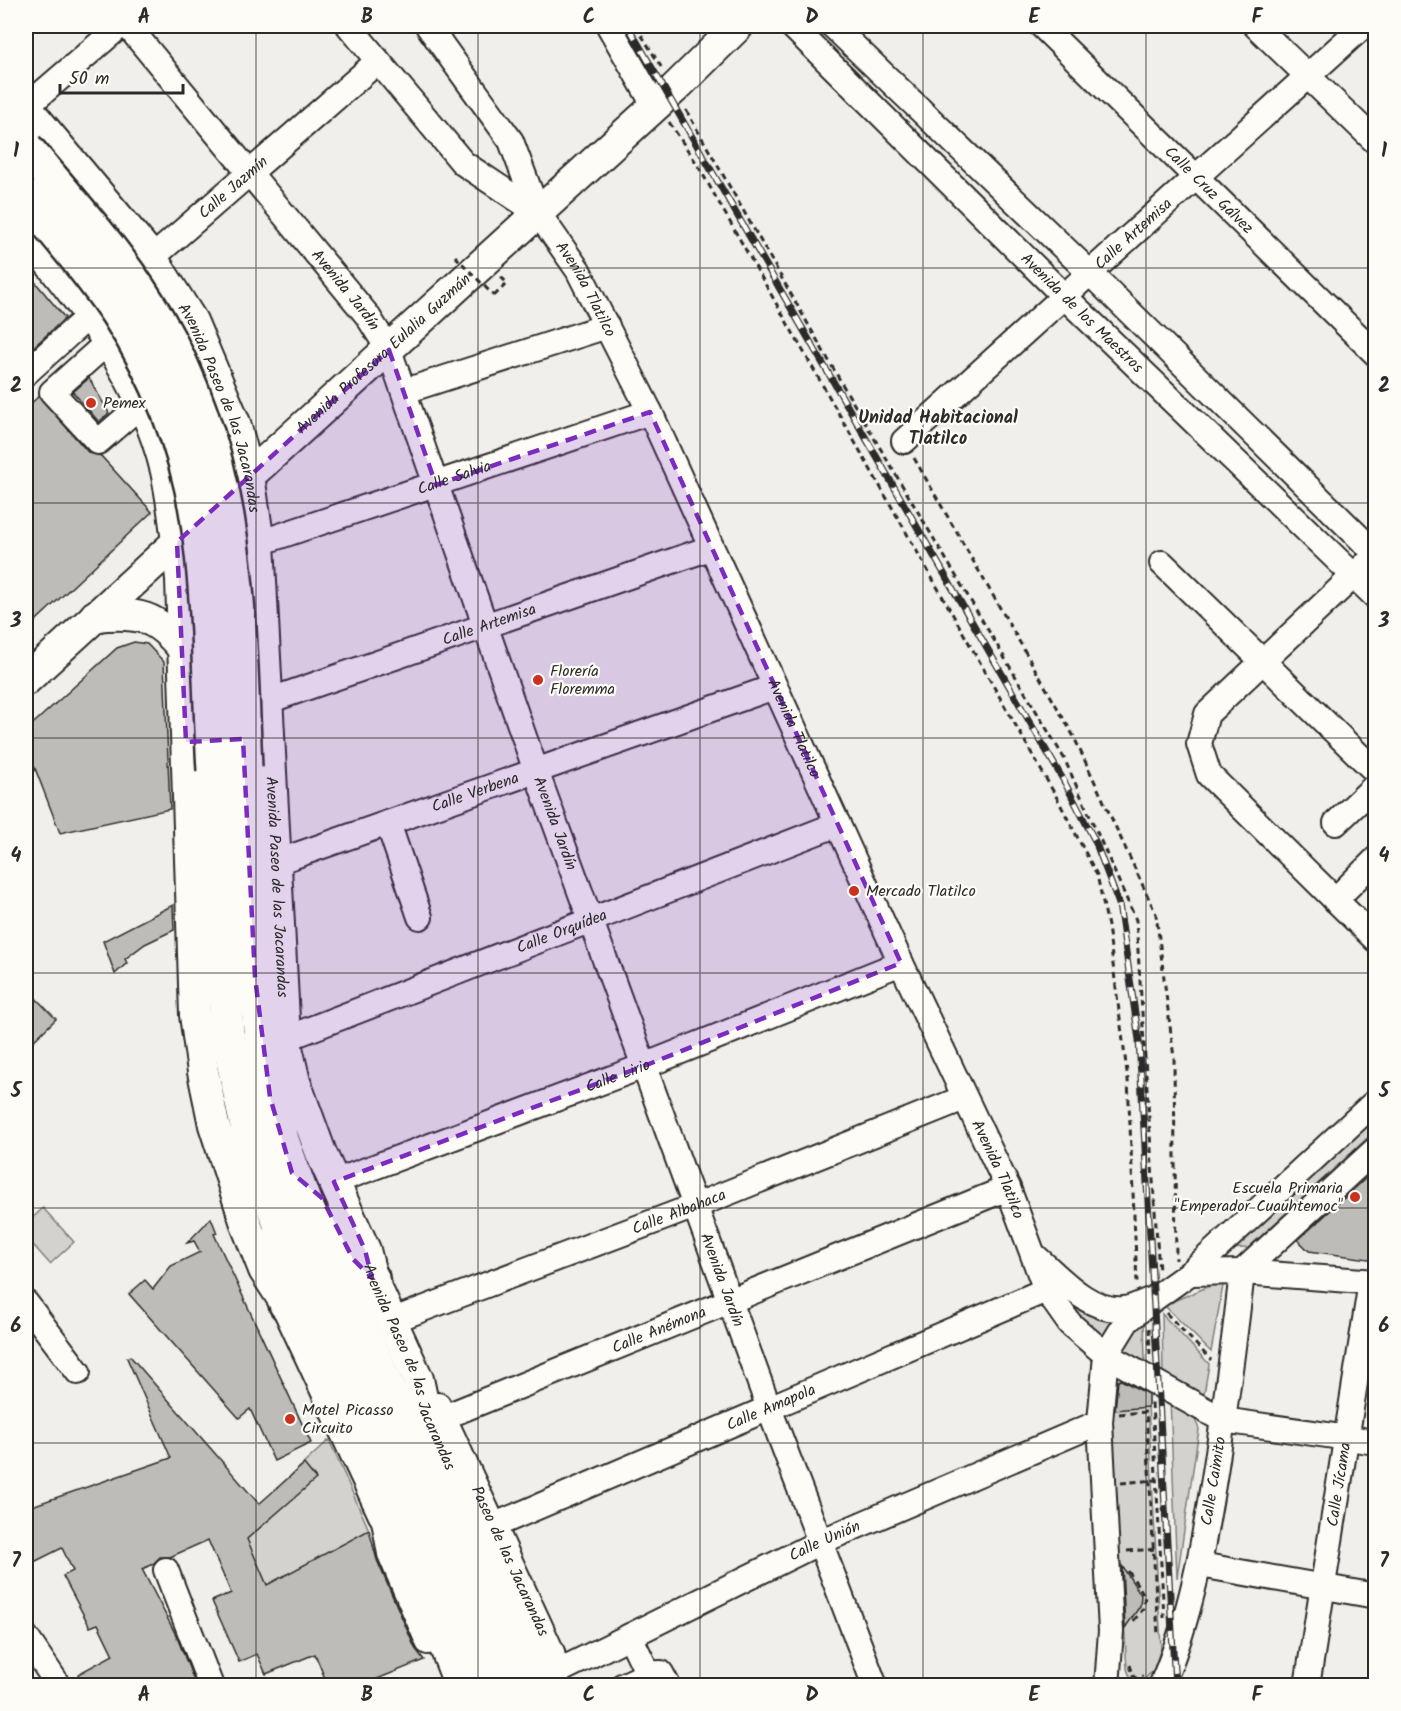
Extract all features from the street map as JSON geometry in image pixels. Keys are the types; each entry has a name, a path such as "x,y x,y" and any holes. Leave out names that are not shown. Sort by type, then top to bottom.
{"highway":[{"path":"26,148 128,273 163,329 201,409 223,489 236,567 229,769"},
{"path":"26,197 119,315 158,390 177,435 190,483 201,554 255,977 263,1059 270,1097 278,1180 444,1579 484,1686"},
{"path":"278,1180 263,1222 280,1268 285,1304"},
{"path":"278,1180 322,1198 352,1259 372,1278"},
{"path":"278,1180 471,1573 515,1686"}],"main road":[{"name":"Avenida Profesora Eulalia Guzmán","path":"26,680 389,350 738,26"},
{"name":"Avenida Paseo de las Jacarandas","path":"26,107 152,258 192,321 235,423 249,476 259,543 285,1039 296,1082 334,1182 365,1250 372,1278 435,1415 511,1601 552,1681"},
{"path":"26,234 86,308 109,341 142,404 165,469 177,542 183,649 195,1015 202,1072 214,1125 236,1196 264,1270 285,1304 383,1512 405,1545 460,1686"},
{"path":"95,616 119,614 146,618 168,630 183,649"},
{"path":"186,742 270,738"}],"street":[{"path":"26,107 120,26"},
{"name":"Avenida Jardín","path":"128,26 367,315 389,350 536,771 769,1408 875,1686"},
{"name":"Avenida Tlatilco","path":"349,26 463,163 538,213"},
{"name":"Avenida Tlatilco","path":"428,26 511,141 538,213 578,270 650,412 901,963 1008,1188 1046,1290 1070,1324 1106,1354 1223,1420"},
{"path":"609,26 664,97"},
{"name":"Avenida de los Maestros","path":"792,26 1201,430 1376,597"},
{"name":"Avenida de los Maestros","path":"832,26 1090,273 1376,555"},
{"name":"Calle Cruz Gálvez","path":"1042,26 1376,354"},
{"path":"1256,26 1376,142"},
{"name":"Calle Artemisa","path":"904,441 1363,26"},
{"name":"Calle Jazmín","path":"26,373 121,266 152,258 378,61"},
{"path":"930,161 952,139"},
{"path":"405,391 607,326"},
{"path":"109,341 52,392 98,442 142,404"},
{"path":"1201,430 1225,406"},
{"name":"Calle Salvia","path":"259,543 650,412"},
{"name":"Calle Artemisa","path":"268,701 710,548"},
{"path":"1376,555 1207,714 1199,744 1209,776 1376,940"},
{"path":"1161,563 1376,772"},
{"name":"Calle Verbena","path":"277,862 774,687"},
{"path":"1336,823 1376,785"},
{"path":"388,823 420,917"},
{"name":"Calle Orquídea","path":"285,1039 591,922 838,824"},
{"path":"1335,900 1376,859"},
{"name":"Calle Lirio","path":"334,1182 644,1066 901,963"},
{"name":"Calle Albahaca","path":"392,1322 695,1206 964,1098"},
{"path":"1118,1676 1111,1631 1103,1485 1106,1354 1127,1321 1157,1304 1376,1101"},
{"path":"1242,1272 1376,1149"},
{"name":"Calle Anémona","path":"435,1415 730,1302 1008,1188"},
{"name":"Avenida Tlatilco","path":"1033,1254 1071,1288 1098,1305 1127,1309 1157,1304"},
{"path":"1183,1278 1242,1272 1373,1282"},
{"name":"Calle Caimito","path":"1155,1679 1189,1612 1200,1565 1223,1420 1242,1272"},
{"name":"Calle Jícama","path":"1306,1686 1345,1437 1373,1282"},
{"name":"Calle Amapola","path":"495,1525 1046,1290"},
{"path":"26,1303 78,1372"},
{"name":"Paseo de las Jacarandas","path":"435,1415 495,1525 552,1652 552,1681"},
{"name":"Calle Unión","path":"552,1681 630,1636 820,1542 1106,1419"},
{"path":"1223,1420 1376,1442"},
{"path":"383,1512 390,1554 445,1686"},
{"path":"1200,1565 1376,1596"},
{"path":"166,1570 211,1686"},
{"path":"622,1686 658,1680 630,1636"},
{"path":"26,1637 58,1686"}],"path":[{"path":"636,26 676,130 1056,798 1097,875 1108,926 1128,1080 1134,1188 1134,1262 1138,1291 1150,1284 1157,1304 1211,1360"},
{"path":"664,97 845,389 1064,758 1136,920 1159,1270 1157,1304 1148,1316 1153,1411 1158,1640"},
{"path":"455,256 494,296 507,283"},
{"path":"904,441 1073,735 1156,914 1174,1058 1183,1278"},
{"path":"1106,1419 1153,1411"},
{"path":"1146,1412 1149,1481 1165,1628"},
{"path":"1103,1485 1155,1480"},
{"path":"1127,1629 1143,1608 1145,1596 1127,1570 1126,1551 1156,1550"},
{"path":"1118,1676 1155,1679"}],"highlighted area":[{"path":"389,350 436,485 650,412 901,963 644,1066 334,1182 365,1250 372,1278 353,1259 322,1198 292,1173 270,1097 255,977 243,739 186,742 177,542"}],"shaded area":[{"path":"1375,1112 1375,1131 1248,1248 1224,1249"},
{"path":"43,1208 74,1242 50,1264 26,1237 26,1224"},
{"path":"1224,1280 1211,1352 1164,1305"},
{"path":"1054,1284 1119,1321 1106,1339 1075,1315"},
{"path":"1162,1314 1209,1364 1203,1400 1163,1373"},
{"path":"1144,1319 1145,1361 1119,1349"},
{"path":"1130,1375 1147,1385 1161,1648 1154,1669 1142,1682 1130,1677 1127,1669 1111,1419 1111,1400 1116,1382"},
{"path":"1170,1398 1190,1408 1199,1429 1177,1578"},
{"path":"329,1440 369,1530 317,1561 235,1601 212,1549"}],"building":[{"path":"26,271 65,318 26,354"},
{"name":"Pemex","path":"89,378 109,413 99,422 73,392"},
{"path":"39,396 88,452 101,456 152,512 26,630 26,408"},
{"path":"134,642 147,644 164,662 170,809 60,833 26,745 26,730 117,648"},
{"path":"173,905 174,930 145,944 125,959 127,963 115,974 103,941"},
{"path":"26,988 56,1019 26,1048"},
{"name":"Escuela Primaria \"Emperador Cuauhtemoc\"","path":"1376,1169 1376,1260 1309,1251 1298,1240"},
{"path":"211,1218 217,1233 214,1234 311,1443 274,1461 250,1409 239,1418 129,1294 145,1280 153,1289 171,1266 200,1252 194,1241 187,1243"},
{"path":"130,1356 259,1504 304,1464 316,1479 247,1539 267,1585 369,1530 377,1560 415,1648 424,1660 360,1686 328,1686 315,1654 266,1674 257,1654 239,1662 212,1601 231,1593 208,1540 170,1557 160,1557 153,1564 142,1569 177,1637 196,1686 82,1686 78,1674 113,1655 98,1624 90,1627 63,1576 73,1571 62,1548 26,1566 26,1508 171,1458 127,1358"},
{"path":"1121,1380 1148,1394 1148,1407 1115,1410 1118,1381"},
{"path":"1122,1566 1141,1595 1140,1606 1125,1628"}],"railway":[{"path":"628,26 1065,783 1095,841 1119,904 1139,1040 1175,1686"}],"place":[{"name":"Pemex","path":"91,403"},
{"name":"Florería Floremma","path":"538,680"},
{"name":"Mercado Tlatilco","path":"854,891"},
{"name":"Escuela Primaria \"Emperador Cuauhtemoc\"","path":"1355,1197"},
{"name":"Motel Picasso Circuito","path":"290,1419"}],"district":[{"name":"Unidad Habitacional Tlatilco","path":"938,428"}]}
